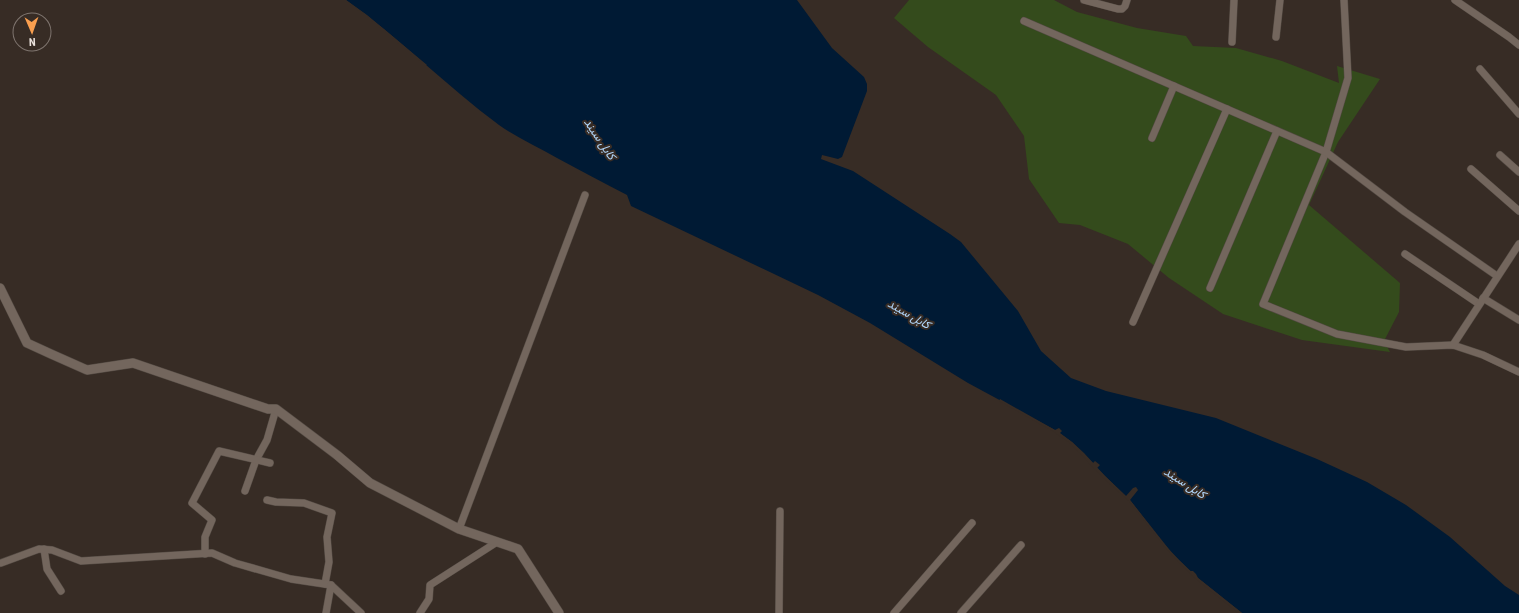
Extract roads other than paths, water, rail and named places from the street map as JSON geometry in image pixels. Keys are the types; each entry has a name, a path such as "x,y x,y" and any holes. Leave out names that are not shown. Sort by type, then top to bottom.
{"street":[{"path":"1084,0 1122,9 1127,0"},
{"path":"1232,42 1234,0"},
{"path":"1276,37 1280,0"},
{"path":"1344,0 1348,78 1326,152 1263,304 1337,334 1406,347 1453,345 1483,355 1519,372"},
{"path":"1455,0 1510,37 1519,45"},
{"path":"1024,20 1326,152 1405,212 1497,276"},
{"path":"1480,69 1519,114"},
{"path":"1152,138 1174,86"},
{"path":"1133,322 1227,109"},
{"path":"1210,288 1277,131"},
{"path":"1500,155 1519,172"},
{"path":"1471,169 1519,211"},
{"path":"459,529 585,195"},
{"path":"1453,345 1519,244"},
{"path":"1405,254 1481,301 1519,320"},
{"path":"0,288 28,343 87,370 133,363 268,409 276,409 337,455 370,483 459,529 518,548 559,613"},
{"path":"245,491 256,460 267,440 276,409"},
{"path":"205,554 205,537 212,520 192,503 219,451 270,463"},
{"path":"267,500 276,502 304,503 332,513 327,537 329,562 326,613"},
{"path":"779,613 780,511"},
{"path":"894,613 972,523"},
{"path":"420,613 429,599 430,585 497,542"},
{"path":"961,613 1021,545"},
{"path":"1,563 39,549 52,550 81,561 212,553 235,563 291,579 328,584 361,613"},
{"path":"44,549 47,569 61,590"}],"water":[{"name":"کابل سيند","path":"346,0 797,0 832,48 864,77 867,84 867,91 842,157 838,159 822,155 821,159 853,171 961,242 1018,311 1041,351 1071,378 1106,391 1216,418 1317,459 1367,482 1406,505 1450,537 1505,586 1519,595 1519,613 1242,613 1198,578 1179,560 1164,544 1130,500 1084,453 1055,430 968,383 870,323 818,295 631,206 627,195 520,138 499,125 479,110 385,30"}]}
